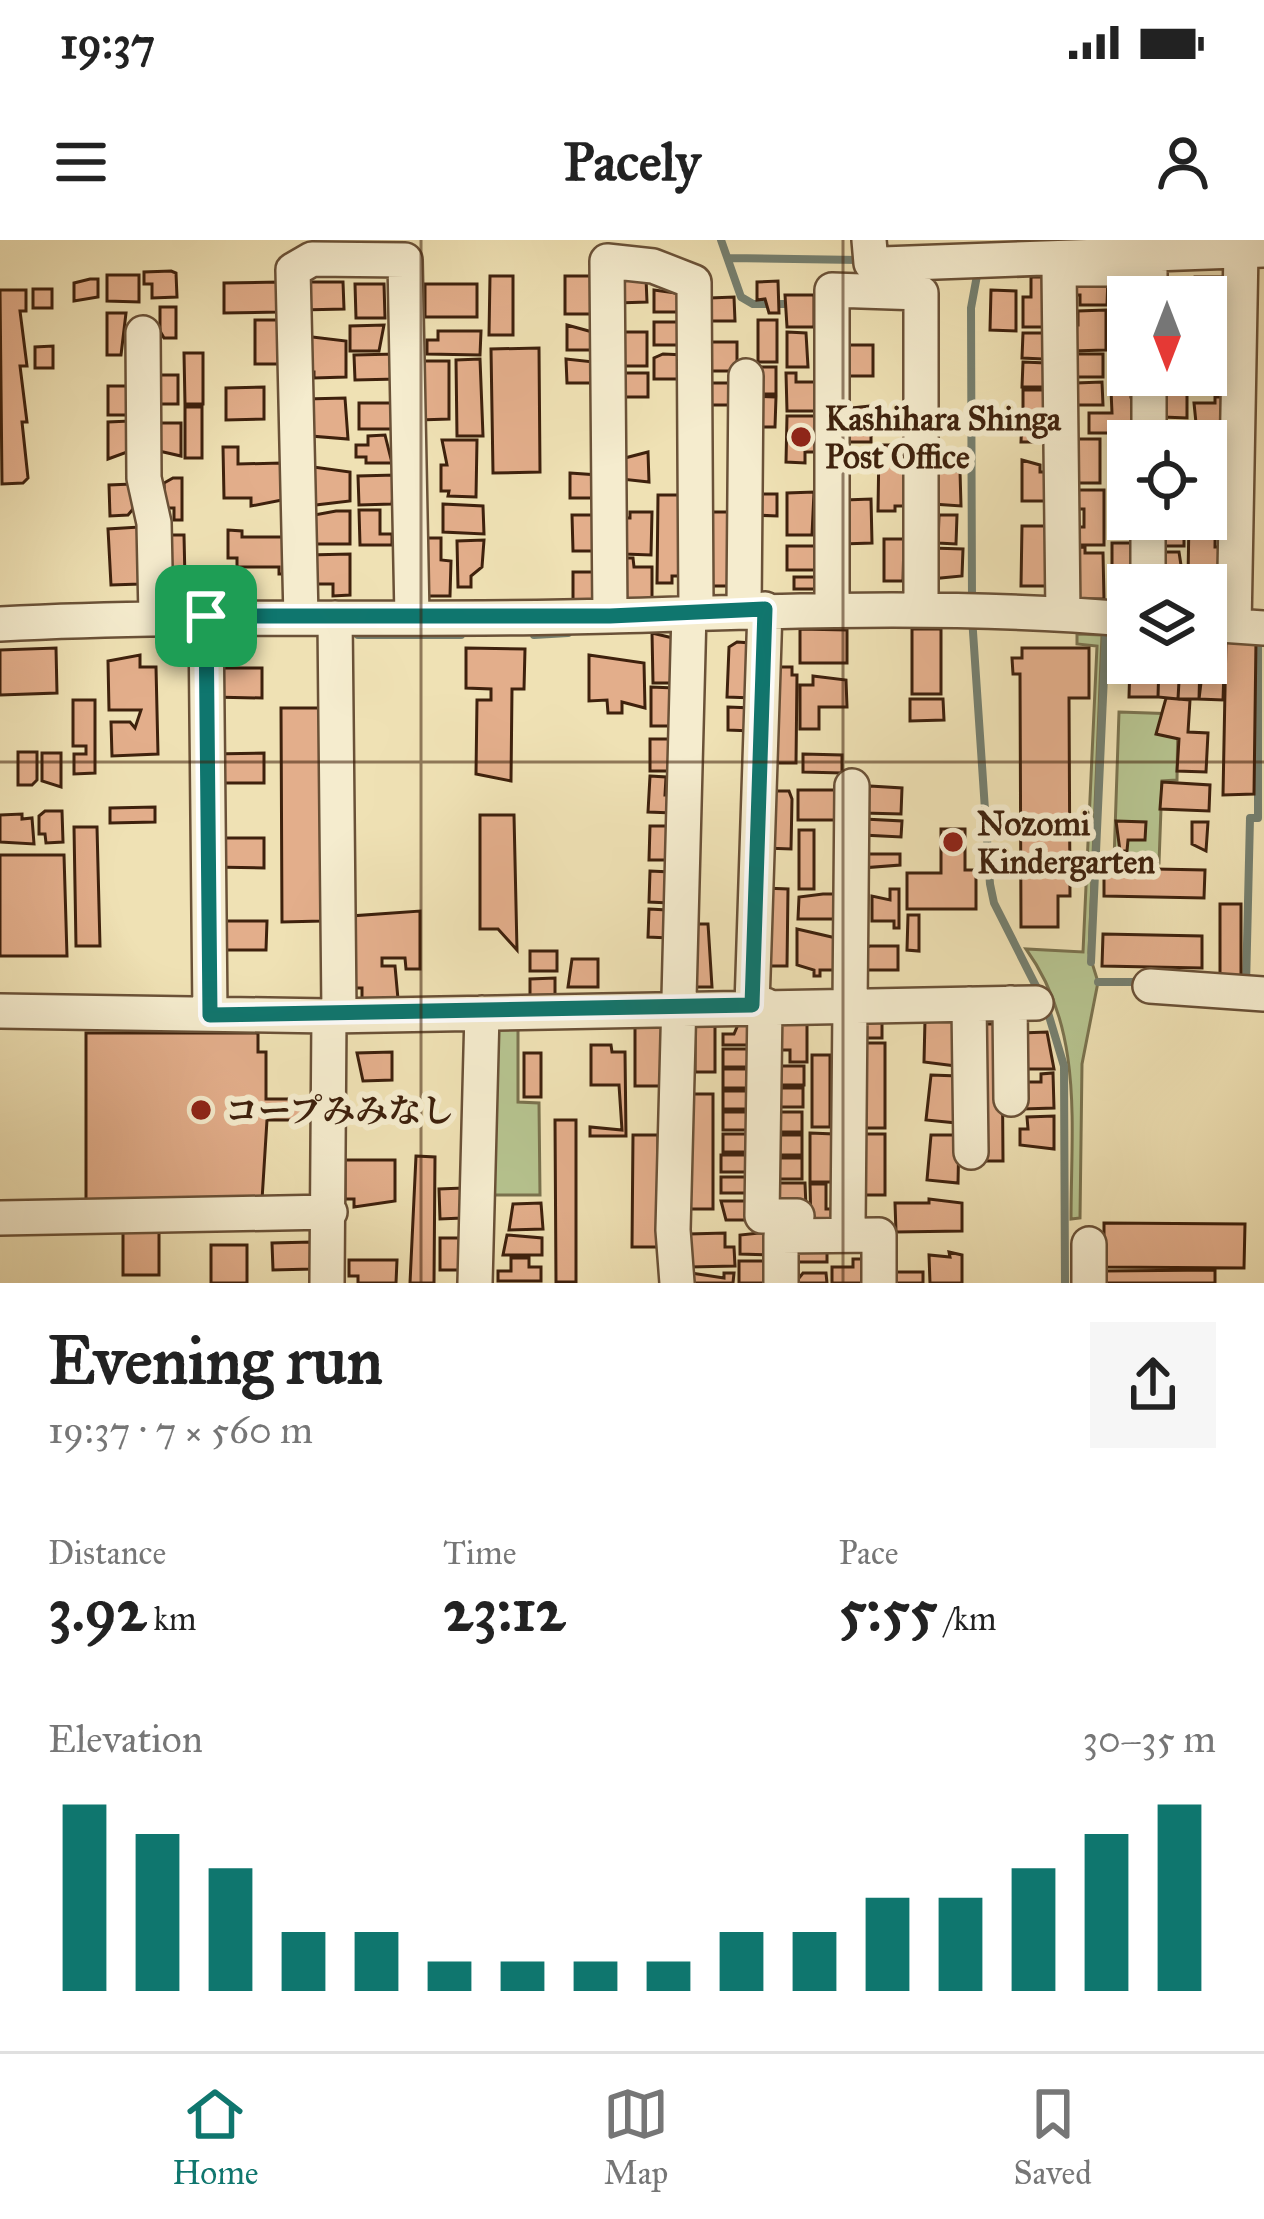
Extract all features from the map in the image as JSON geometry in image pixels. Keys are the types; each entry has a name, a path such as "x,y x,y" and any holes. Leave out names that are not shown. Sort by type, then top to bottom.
{"street":[{"path":"869,240 872,263 883,264 1161,247 1253,250 1235,626"},
{"path":"327,1283 333,1014 318,618 293,270 312,259 405,260 412,617"},
{"path":"610,616 607,261 653,266 694,283 692,611 673,1230 677,1283"},
{"path":"1063,614 1059,269 1150,269 1150,276"},
{"path":"832,606 832,290 921,293 921,608"},
{"path":"142,333 144,478 154,523 156,616"},
{"path":"746,376 762,1216 797,1216"},
{"path":"0,624 156,616 610,616 832,606 1107,617"},
{"path":"206,616 210,1015"},
{"path":"848,1226 852,786"},
{"path":"1150,986 1264,994"},
{"path":"0,1011 482,1013 1023,1003 1011,1099"},
{"path":"969,1004 971,1152"},
{"path":"475,1283 482,1013"},
{"path":"0,1218 330,1212"},
{"path":"781,1283 781,1236 879,1235 879,1283"},
{"path":"1089,1244 1089,1283"}],"green space":[{"path":"1077,634 1102,635 1089,953 1098,982 1082,1064 1080,1218 1071,1219 1072,1113 1066,1045 1045,980 1026,949 1083,952 1097,646 1077,644"},
{"path":"1119,712 1178,714 1177,780 1162,781 1159,863 1114,861"},
{"path":"518,1021 518,1102 539,1103 540,1195 491,1195 491,1032"}],"building":[{"path":"144,272 176,273 177,297 152,298 152,284 144,284"},
{"path":"107,275 139,275 139,302 107,301"},
{"path":"490,276 513,276 513,335 489,335"},
{"path":"565,276 596,276 597,314 565,314"},
{"path":"1079,276 1107,277 1107,305 1080,305 1080,295 1067,295"},
{"path":"1031,277 1048,277 1048,327 1023,327 1023,297 1031,297"},
{"path":"617,278 646,278 647,302 617,303"},
{"path":"98,279 98,297 74,301 74,283"},
{"path":"778,281 779,313 769,313 765,299 757,300 757,282"},
{"path":"279,282 279,312 224,313 224,283"},
{"path":"301,282 343,282 344,309 301,310"},
{"path":"355,284 384,284 385,318 356,318"},
{"path":"425,284 477,284 477,317 425,317"},
{"path":"33,289 52,289 52,308 33,308"},
{"path":"0,290 26,290 26,311 20,311 27,366 20,366 27,422 22,422 28,478 23,483 2,484"},
{"path":"654,290 683,294 683,312 654,312"},
{"path":"991,290 1016,291 1016,331 990,330"},
{"path":"785,295 814,295 814,327 787,327"},
{"path":"734,297 735,321 706,321 710,298"},
{"path":"160,307 176,307 176,338 164,338 160,331"},
{"path":"1106,310 1106,350 1071,351 1071,325 1078,325 1078,311"},
{"path":"107,313 126,313 121,355 107,355"},
{"path":"1227,313 1234,313 1233,328 1227,328"},
{"path":"255,320 280,320 280,364 255,364"},
{"path":"758,320 777,320 777,362 758,362"},
{"path":"654,322 682,322 682,345 654,345"},
{"path":"384,325 379,351 350,351 350,326"},
{"path":"567,325 596,333 597,350 567,350"},
{"path":"438,331 481,331 480,355 427,354 427,340 438,340"},
{"path":"617,332 647,332 647,366 617,366"},
{"path":"787,332 806,333 808,367 787,367"},
{"path":"1023,333 1044,333 1043,359 1022,358"},
{"path":"304,336 346,341 346,377 314,378 314,372 304,372"},
{"path":"706,342 737,342 737,371 706,371"},
{"path":"841,345 873,345 873,376 845,376"},
{"path":"53,346 53,368 35,368 35,347"},
{"path":"539,348 540,472 493,473 491,349"},
{"path":"184,353 203,353 203,404 185,404"},
{"path":"396,354 397,379 355,380 354,355"},
{"path":"1073,354 1103,354 1103,377 1067,377"},
{"path":"685,355 685,379 654,379 654,358"},
{"path":"480,359 483,436 457,436 456,360"},
{"path":"566,359 594,362 594,383 567,383"},
{"path":"418,361 449,361 449,419 419,420"},
{"path":"1023,362 1046,363 1046,387 1022,387"},
{"path":"749,367 776,367 776,394 749,394"},
{"path":"619,373 648,373 648,397 619,397"},
{"path":"786,373 796,373 796,382 817,382 817,411 787,411"},
{"path":"157,375 178,375 178,404 157,404"},
{"path":"1102,382 1103,405 1073,405 1076,383"},
{"path":"706,383 736,383 735,405 705,405"},
{"path":"108,386 129,386 131,415 108,415"},
{"path":"264,387 264,419 226,420 226,388"},
{"path":"1023,390 1045,390 1045,414 1023,414"},
{"path":"748,396 776,397 775,427 748,427"},
{"path":"1111,396 1140,397 1141,420 1107,420 1107,433 1089,433 1089,413 1112,413"},
{"path":"1161,396 1187,396 1187,418 1163,417"},
{"path":"1215,397 1232,397 1229,433 1227,420 1196,420 1194,403 1215,403"},
{"path":"345,398 348,439 311,436 306,399"},
{"path":"359,403 392,403 392,429 359,429"},
{"path":"871,406 871,442 841,442 841,409"},
{"path":"185,407 202,407 202,458 185,458"},
{"path":"787,416 818,416 818,452 805,452 805,463 786,462"},
{"path":"1022,417 1050,417 1050,442 1021,442"},
{"path":"130,421 130,451 108,459 108,422"},
{"path":"159,423 181,423 181,456 159,451"},
{"path":"385,435 392,463 366,463 366,457 356,457 356,445 368,445 368,436"},
{"path":"1074,439 1100,439 1100,483 1073,483"},
{"path":"442,440 477,440 476,497 448,496 449,491 441,491 441,465 447,465"},
{"path":"879,445 889,445 889,461 896,461 896,470 909,470 908,506 895,506 895,511 878,511"},
{"path":"223,447 238,447 238,464 281,463 282,500 251,506 251,498 224,498"},
{"path":"648,452 649,482 621,479 621,459"},
{"path":"1022,460 1040,465 1040,472 1054,472 1054,501 1022,501"},
{"path":"947,465 947,472 960,471 961,506 933,504 931,466"},
{"path":"306,466 350,472 350,501 307,506"},
{"path":"570,473 598,475 598,498 570,498"},
{"path":"395,475 392,504 359,505 358,476"},
{"path":"182,478 182,520 174,520 174,508 165,508 164,483"},
{"path":"132,484 133,509 128,515 110,516 109,485"},
{"path":"1075,490 1104,490 1104,545 1073,545 1073,527 1084,527 1084,509 1075,509"},
{"path":"814,492 812,535 787,535 787,493"},
{"path":"754,494 777,494 777,516 753,515"},
{"path":"658,495 680,495 680,576 672,576 672,583 657,583"},
{"path":"871,499 872,543 842,544 845,500"},
{"path":"443,504 483,506 484,534 443,532"},
{"path":"359,510 380,510 380,534 392,534 392,545 360,545"},
{"path":"350,511 350,544 309,544 309,516"},
{"path":"630,512 652,512 651,555 624,554 618,518 630,518"},
{"path":"707,512 734,512 734,586 707,586"},
{"path":"572,515 599,515 599,551 573,551"},
{"path":"939,515 957,515 956,544 938,543"},
{"path":"1022,526 1054,526 1054,586 1021,586"},
{"path":"139,527 140,584 111,585 108,529"},
{"path":"228,530 242,531 242,537 286,537 286,574 279,574 279,567 237,567 237,558 228,558"},
{"path":"168,535 184,535 185,580 179,580 180,587 169,587"},
{"path":"426,538 441,538 441,560 451,561 450,596 416,596"},
{"path":"884,539 904,539 903,581 884,581"},
{"path":"484,540 482,567 471,576 471,587 458,587 457,541"},
{"path":"1158,540 1184,540 1184,546 1158,546"},
{"path":"1189,540 1215,540 1215,547 1225,547 1224,564 1188,564"},
{"path":"1112,543 1134,543 1134,564 1112,564"},
{"path":"787,546 819,546 819,570 787,570"},
{"path":"1085,547 1085,553 1103,553 1104,599 1072,599 1072,548"},
{"path":"931,548 963,549 962,576 930,579"},
{"path":"1157,552 1179,552 1181,564 1157,564"},
{"path":"350,554 350,595 333,596 333,584 308,584 308,555"},
{"path":"622,558 633,558 634,567 652,567 652,599 622,599"},
{"path":"573,572 600,572 600,601 573,601"},
{"path":"794,577 816,577 816,589 794,589"},
{"path":"800,629 847,630 847,663 800,663"},
{"path":"912,629 941,629 941,694 912,694"},
{"path":"652,633 677,639 677,683 653,683"},
{"path":"1227,638 1256,640 1254,794 1223,795"},
{"path":"751,643 753,698 727,697 729,647"},
{"path":"56,648 57,693 0,695 0,650"},
{"path":"466,648 525,649 524,689 512,689 511,781 476,774 477,700 491,700 491,689 466,688"},
{"path":"1022,648 1089,648 1089,698 1069,698 1070,896 1058,896 1058,927 1021,927 1020,674 1013,674 1012,658 1022,658"},
{"path":"140,655 140,667 156,667 158,754 112,756 111,722 130,722 135,728 141,710 109,710 108,661"},
{"path":"589,655 644,663 645,708 622,702 622,713 608,713 607,700 589,701"},
{"path":"777,667 792,667 792,675 797,675 796,763 772,763"},
{"path":"212,668 262,668 262,698 212,697"},
{"path":"813,676 846,680 847,707 819,707 819,729 800,729 800,685 813,685"},
{"path":"1129,684 1158,684 1158,697 1129,697"},
{"path":"1158,684 1179,684 1178,699 1158,697"},
{"path":"1179,684 1199,684 1199,699 1178,699"},
{"path":"1201,684 1224,684 1223,700 1199,699"},
{"path":"651,687 674,688 673,726 651,726"},
{"path":"1166,698 1190,700 1188,732 1208,733 1206,772 1177,771 1179,739 1156,734"},
{"path":"910,699 943,699 944,720 910,721"},
{"path":"73,700 95,700 95,773 74,774 74,754 86,754 86,746 73,746"},
{"path":"728,707 752,708 752,731 728,730"},
{"path":"281,708 320,708 322,921 282,922"},
{"path":"650,739 674,739 674,771 650,771"},
{"path":"18,752 37,752 37,780 32,785 18,785"},
{"path":"42,753 61,753 61,787 42,781"},
{"path":"264,753 264,783 212,783 212,754"},
{"path":"803,754 842,755 842,773 803,772"},
{"path":"650,776 666,777 665,795 674,795 673,813 648,812"},
{"path":"1162,782 1210,785 1209,811 1160,809"},
{"path":"870,786 902,788 901,814 864,813"},
{"path":"798,790 837,790 837,820 798,820"},
{"path":"772,791 789,791 792,799 791,849 765,848"},
{"path":"155,807 155,822 110,823 110,808"},
{"path":"45,811 62,811 63,842 46,843 45,834 39,834 39,816"},
{"path":"22,814 22,819 32,818 34,844 0,842 0,815"},
{"path":"480,815 514,815 517,950 498,929 480,929"},
{"path":"864,819 902,821 901,837 863,835"},
{"path":"1116,821 1146,822 1145,840 1128,840 1127,851 1120,851"},
{"path":"1192,822 1208,822 1206,851 1192,844"},
{"path":"650,826 669,826 668,860 649,860"},
{"path":"74,827 97,827 100,946 76,946"},
{"path":"941,829 965,829 965,870 976,870 976,909 907,909 907,873 941,873"},
{"path":"799,830 814,830 814,889 799,889"},
{"path":"212,838 264,838 264,868 212,867"},
{"path":"862,854 900,854 900,865 861,868"},
{"path":"0,855 64,855 67,956 0,956"},
{"path":"1104,868 1205,870 1204,898 1104,896"},
{"path":"650,871 670,872 669,903 649,902"},
{"path":"763,888 788,889 787,966 762,966"},
{"path":"890,889 899,889 899,928 894,928 894,921 872,921 872,896 890,900"},
{"path":"837,894 837,919 798,919 799,897"},
{"path":"1220,904 1241,904 1241,982 1220,982"},
{"path":"649,909 667,910 669,938 648,937"},
{"path":"420,911 420,969 406,969 405,958 382,958 382,966 395,966 398,999 362,999 362,988 353,988 351,916"},
{"path":"908,915 919,915 919,951 907,950"},
{"path":"215,921 267,921 266,950 215,950"},
{"path":"692,924 708,924 712,987 696,987"},
{"path":"797,929 836,938 836,970 820,970 820,976 814,976 814,970 797,965"},
{"path":"1103,934 1202,936 1202,968 1102,966"},
{"path":"898,946 898,970 860,970 860,950"},
{"path":"530,951 557,951 557,971 530,971"},
{"path":"572,959 598,959 598,987 568,987"},
{"path":"555,978 555,999 530,999 530,979"},
{"path":"862,1013 882,1013 882,1038 862,1038"},
{"path":"957,1018 956,1066 924,1062 925,1020"},
{"path":"740,1020 753,1020 753,1045 723,1045 723,1034 734,1034"},
{"path":"777,1020 807,1020 807,1062 790,1062 790,1050 777,1050"},
{"path":"695,1021 715,1021 715,1072 695,1072"},
{"path":"635,1023 666,1023 660,1086 635,1086"},
{"path":"978,1024 1002,1024 1003,1161 979,1161"},
{"path":"1047,1032 1054,1069 1022,1069 1021,1033"},
{"name":"コープみみなし","path":"86,1033 258,1033 258,1052 266,1052 266,1099 317,1099 316,1120 267,1120 262,1200 86,1200"},
{"path":"862,1043 885,1043 885,1128 862,1128"},
{"path":"591,1045 611,1045 612,1052 625,1052 626,1136 590,1136 590,1127 622,1130 619,1085 591,1085"},
{"path":"723,1049 753,1049 753,1067 723,1067"},
{"path":"392,1052 392,1080 363,1081 357,1053"},
{"path":"524,1053 541,1053 541,1097 524,1097"},
{"path":"812,1055 830,1055 830,1127 812,1127"},
{"path":"778,1066 804,1066 804,1085 778,1085"},
{"path":"723,1069 752,1069 751,1088 723,1088"},
{"path":"1053,1073 1054,1108 1023,1109 1023,1082 1041,1082 1041,1074"},
{"path":"931,1075 958,1076 957,1123 926,1120"},
{"path":"778,1088 803,1088 803,1107 778,1107"},
{"path":"723,1091 752,1091 752,1109 723,1109"},
{"path":"691,1094 713,1094 713,1209 690,1209"},
{"path":"723,1112 751,1112 751,1130 723,1130"},
{"path":"778,1112 802,1112 802,1132 778,1132"},
{"path":"1054,1116 1054,1149 1020,1145 1020,1129 1028,1129 1027,1117"},
{"path":"555,1120 576,1120 576,1282 556,1282"},
{"path":"810,1133 834,1134 834,1182 810,1182"},
{"path":"723,1134 752,1134 751,1152 723,1152"},
{"path":"860,1134 885,1134 885,1195 861,1195"},
{"path":"633,1135 658,1135 658,1247 632,1247"},
{"path":"778,1135 802,1135 802,1155 778,1155"},
{"path":"931,1135 959,1135 958,1183 927,1180"},
{"path":"721,1155 752,1155 752,1172 721,1172"},
{"path":"416,1156 435,1157 434,1283 410,1283"},
{"path":"778,1158 802,1158 802,1179 778,1179"},
{"path":"345,1160 395,1160 395,1201 354,1207 354,1199 345,1199"},
{"path":"721,1177 752,1177 752,1193 721,1193"},
{"path":"775,1183 805,1183 806,1207 775,1204"},
{"path":"810,1184 826,1184 826,1209 835,1209 835,1225 811,1225"},
{"path":"463,1188 462,1218 440,1219 439,1189"},
{"path":"929,1199 962,1203 962,1231 896,1232 895,1203 929,1203"},
{"path":"721,1201 749,1201 749,1220 726,1220"},
{"path":"541,1203 543,1229 509,1230 513,1204"},
{"path":"1104,1223 1245,1224 1244,1268 1104,1267"},
{"path":"123,1230 159,1230 159,1275 123,1275"},
{"path":"770,1232 770,1255 740,1254 740,1235"},
{"path":"725,1233 725,1247 734,1247 735,1266 690,1267 689,1234"},
{"path":"507,1235 542,1238 542,1255 503,1255"},
{"path":"440,1238 462,1238 462,1270 440,1270"},
{"path":"312,1242 312,1269 273,1270 272,1243"},
{"path":"211,1245 247,1245 247,1283 211,1283"},
{"path":"791,1245 827,1245 827,1262 797,1262"},
{"path":"949,1252 962,1255 962,1283 930,1283 929,1255 950,1257"},
{"path":"511,1258 529,1258 529,1267 541,1267 541,1281 498,1281 498,1271 511,1271"},
{"path":"853,1259 867,1259 867,1283 832,1283 832,1267 853,1267"},
{"path":"349,1260 397,1260 396,1283 358,1283 358,1276 349,1276"},
{"path":"739,1261 769,1261 769,1283 739,1283"},
{"path":"1215,1270 1215,1283 1104,1283 1104,1271"},
{"path":"890,1272 923,1272 923,1283 890,1283"},
{"path":"691,1273 724,1278 724,1273 734,1273 733,1283 691,1283"},
{"path":"803,1273 826,1273 827,1283 795,1283"}],"waterway":[{"path":"721,240 741,297 753,304 791,304"},
{"path":"729,258 859,260"},
{"path":"972,602 971,308 978,270"},
{"path":"972,617 990,884 994,903 1039,992"},
{"path":"1091,962 1106,631"},
{"path":"534,635 568,633"},
{"path":"358,635 461,635"},
{"path":"1246,986 1250,818 1258,818 1258,641"},
{"path":"1098,982 1144,982"},
{"path":"1046,1006 1064,1066 1065,1283"}],"place":[{"name":"Kashihara Shinga Post Office","path":"801,437"},
{"name":"Nozomi Kindergarten","path":"953,842"},
{"name":"コープみみなし","path":"201,1110"}],"route":[{"path":"765,609 752,1005 210,1015 206,616 610,616 765,609"}]}
